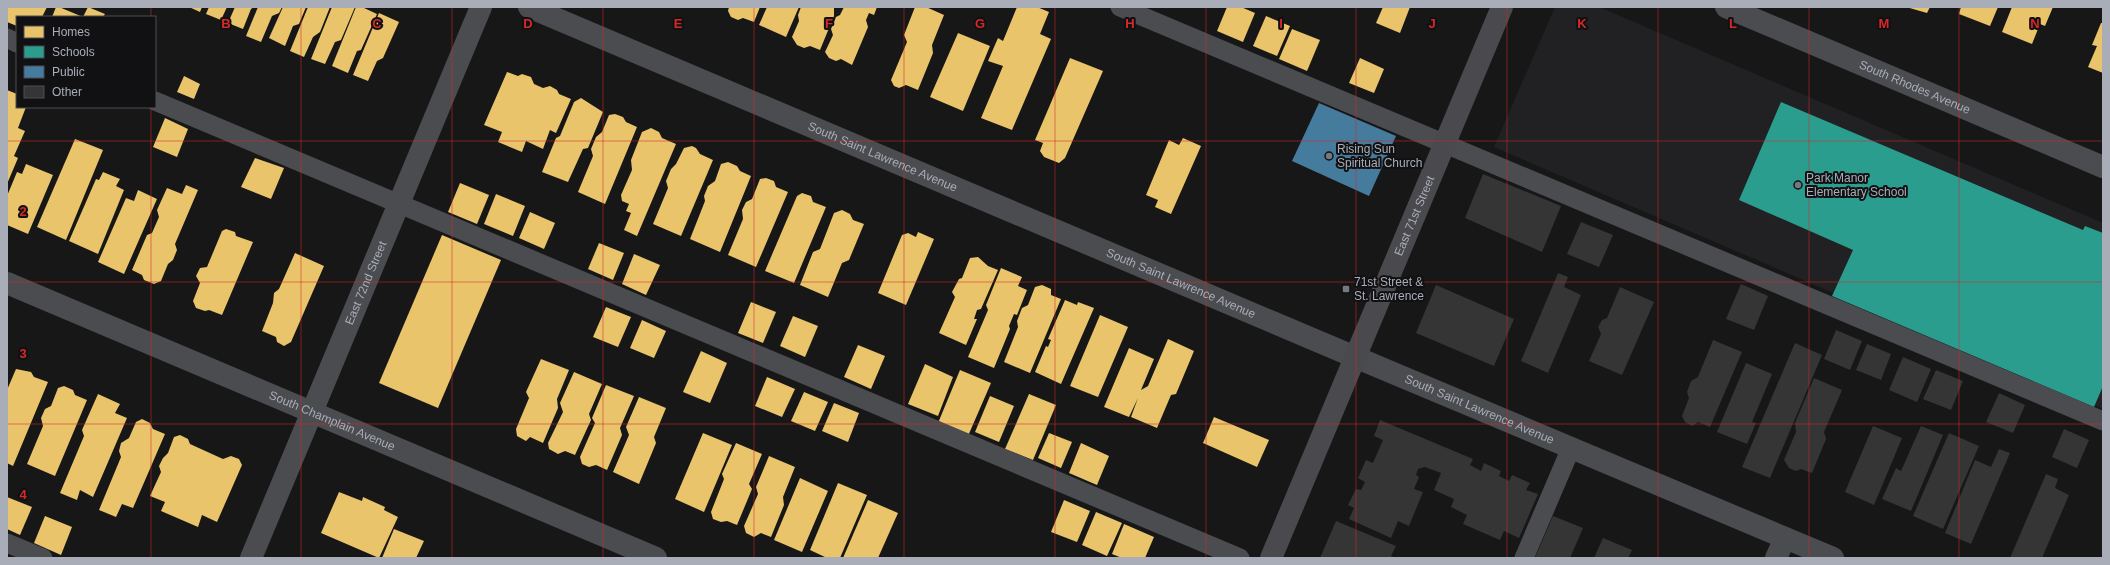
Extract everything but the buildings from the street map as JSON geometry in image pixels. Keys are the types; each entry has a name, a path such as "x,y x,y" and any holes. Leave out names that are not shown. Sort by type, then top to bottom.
{"main road":[{"name":"East 71st Street","path":"1271,558 1502,7"}],"street":[{"name":"East 72nd Street","path":"251,558 481,7"},
{"name":"South Saint Lawrence Avenue","path":"529,7 1833,558"},
{"name":"South Rhodes Avenue","path":"1726,7 2103,167"},
{"name":"South Champlain Avenue","path":"7,283 656,558"},
{"path":"1776,558 1785,538"}],"lane":[{"path":"1120,7 1444,145 2103,421"},
{"path":"7,38 16,42"},
{"path":"156,101 1240,558"},
{"path":"1524,558 1571,448"},
{"path":"7,543 43,558"}],"shaded area":[{"name":"Park Manor Elementary School","path":"1555,7 1599,7 2103,223 2103,409 1494,147"}],"place":[{"name":"Rising Sun Spiritual Church","path":"1329,156"},
{"name":"Park Manor Elementary School","path":"1798,185"},
{"name":"71st Street & St. Lawrence","path":"1346,289"}]}
